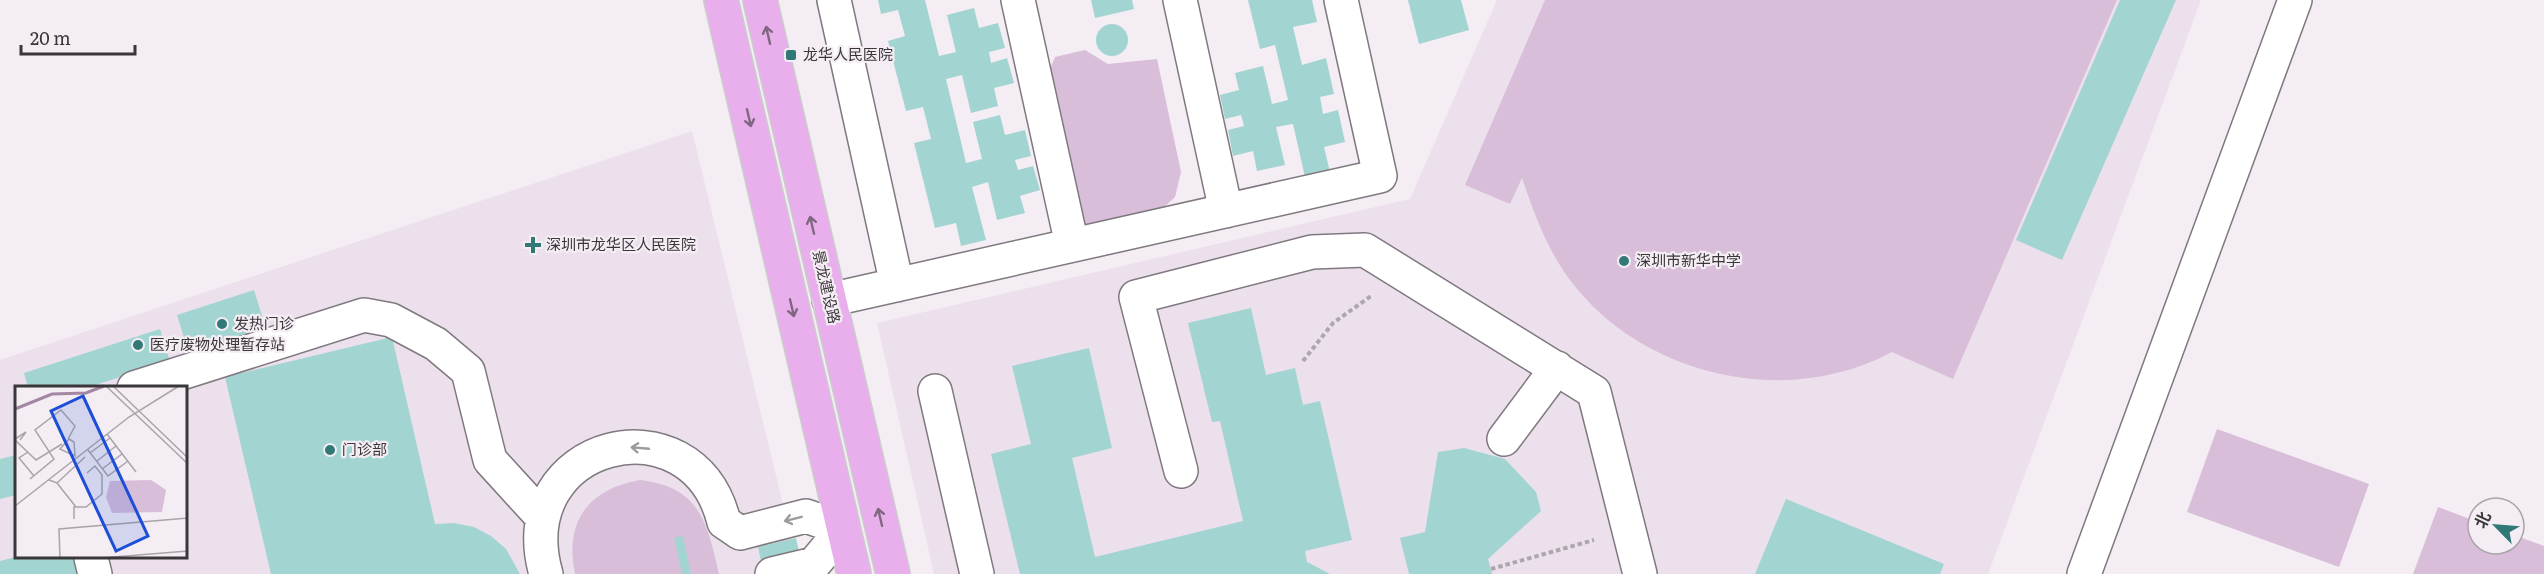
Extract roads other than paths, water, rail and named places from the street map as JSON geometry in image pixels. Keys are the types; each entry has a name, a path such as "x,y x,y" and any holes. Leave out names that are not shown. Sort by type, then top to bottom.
{"main road":[{"path":"721,0 854,574"},
{"name":"景龙建设路","path":"760,0 893,574"}],"street":[{"path":"834,0 897,285"},
{"path":"1018,0 1072,245"},
{"path":"1180,0 1226,211"},
{"path":"830,300 1380,176 1341,0"},
{"path":"2084,574 2295,0"},
{"path":"1181,471 1136,297 1312,252 1365,250 1594,392 1640,574"},
{"path":"140,386 364,315 391,320 436,344 468,371 490,460 542,518"},
{"path":"1504,439 1557,368"},
{"path":"935,391 977,574"},
{"path":"546,574 539,537 542,518 549,499 560,481 574,467 591,456 610,449 632,446 666,453 696,471 711,488 724,522 740,533 806,516 843,529 814,564 772,574"},
{"path":"91,559 94,574"}],"place":[{"name":"龙华人民医院","path":"791,55"},
{"name":"深圳市龙华区人民医院","path":"533,245"},
{"name":"深圳市新华中学","path":"1624,261"},
{"name":"发热门诊","path":"222,324"},
{"name":"医疗废物处理暂存站","path":"138,345"},
{"name":"门诊部","path":"330,450"}]}
